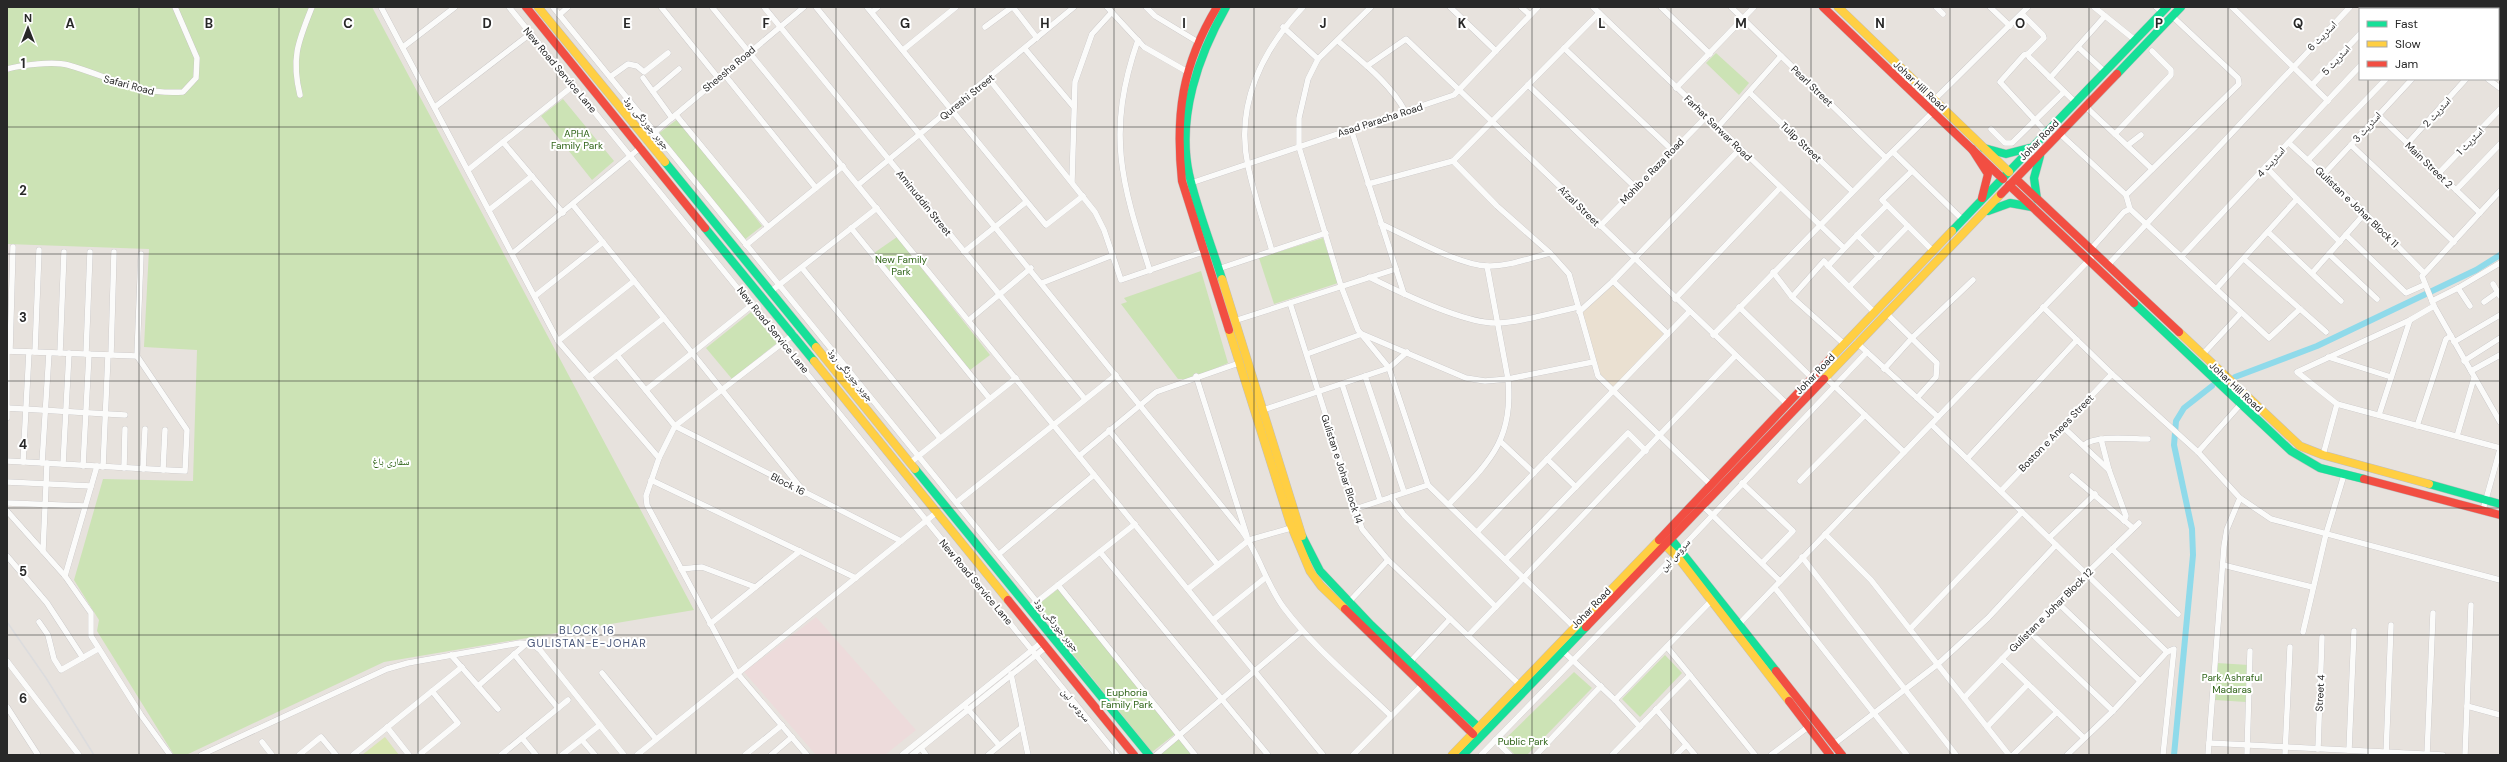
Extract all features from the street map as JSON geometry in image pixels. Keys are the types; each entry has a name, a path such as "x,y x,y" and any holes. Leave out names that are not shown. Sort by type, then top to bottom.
{"main road":[{"name":"جوہر چورنگی روڈ","path":"526,7 794,334 1134,755"},
{"name":"جوہر چورنگی روڈ","path":"538,7 656,149 770,292 911,462 1149,755"},
{"path":"1217,7 1198,42 1186,71 1180,102 1178,152 1182,181 1203,252 1234,322 1263,410 1263,425 1291,528 1310,571 1321,586 1422,685 1476,731"},
{"path":"1226,7 1207,42 1189,97 1186,146 1191,183 1218,269 1222,296 1239,363 1263,425 1300,532 1320,570 1349,602 1410,662 1476,731"},
{"name":"Johar Hill Road","path":"1823,7 2003,179"},
{"name":"Johar Hill Road","path":"1838,7 2009,172"},
{"name":"Johar Road","path":"1452,755 1476,731 1564,652 1857,343 2181,7"},
{"name":"Johar Road","path":"1463,755 1576,628 1812,378 1843,343 2003,179 2135,40 2162,9"},
{"path":"550,36 557,30"},
{"path":"561,50 568,43"},
{"path":"1963,140 1968,133"},
{"path":"1984,148 1998,154 2011,154 2023,152 2034,146"},
{"path":"1972,149 1988,174 1986,188 1980,203"},
{"path":"2037,199 2034,178 2041,153"},
{"path":"2016,179 2300,446 2323,455 2500,504"},
{"name":"Johar Hill Road","path":"2009,185 2239,404 2291,451 2320,468 2500,515"},
{"path":"1983,213 2011,202 2021,203 2032,207"},
{"path":"1871,315 1875,325"},
{"path":"954,533 963,526"},
{"path":"963,544 971,537"},
{"path":"1671,539 1711,601 1830,755"},
{"path":"1665,545 1678,552 1739,624 1842,755"}],"street":[{"name":"Safari Road","path":"7,69 37,64 67,64 124,86 161,94 183,92 196,78 197,58 175,7"},
{"path":"300,95 295,72 296,53 312,7"},
{"path":"381,7 513,253 558,341 659,458"},
{"path":"403,47 455,7"},
{"name":"New Road Service Lane","path":"509,7 1034,652"},
{"path":"553,7 779,286 920,455 1037,602"},
{"path":"559,15 568,7"},
{"path":"661,7 718,78"},
{"path":"712,7 1323,755"},
{"name":"Aminuddin Street","path":"764,7 1085,399"},
{"name":"Sheesha Road","path":"655,132 804,7"},
{"path":"816,7 1031,268 1248,540"},
{"path":"867,7 1046,225 1083,196"},
{"path":"872,12 878,7"},
{"path":"903,50 956,7"},
{"path":"985,28 1012,7 1037,38"},
{"name":"Qureshi Street","path":"858,185 989,79 1074,7"},
{"path":"1107,7 1144,47 1186,71"},
{"path":"1146,7 1155,16 1198,42"},
{"path":"1297,14 1300,7"},
{"path":"1272,251 1248,166 1245,124 1247,107 1255,77 1269,49 1283,27 1303,7"},
{"path":"1371,7 1318,59 1302,98 1299,118 1299,147 1341,286 1358,330 1389,368 1428,485 1478,531 1576,628"},
{"path":"1450,7 1496,51"},
{"path":"1522,7 1530,15"},
{"name":"Asad Paracha Road","path":"1191,183 1248,166 1299,147 1454,95 1538,7"},
{"name":"Farhat Sarwar Road","path":"1593,7 1717,128 1844,248"},
{"path":"1661,7 1710,54"},
{"name":"Pearl Street","path":"1731,7 1886,158"},
{"path":"1676,88 1754,7"},
{"path":"1936,7 1943,14"},
{"path":"1990,7 2010,26"},
{"path":"1934,100 2028,7"},
{"path":"2094,7 2135,40"},
{"path":"2232,7 2294,65 2328,100"},
{"name":"اسٹریٹ 6","path":"2108,265 2350,7"},
{"path":"1072,182 1073,106 1075,82 1092,34 1112,12"},
{"path":"1368,184 1452,161 1492,123 1598,13"},
{"path":"2022,14 2043,35 2044,38 2028,54 2024,55 2000,82 2046,132"},
{"path":"2050,78 2105,16"},
{"path":"2126,195 2240,81 2172,16"},
{"path":"1283,27 1318,59"},
{"path":"435,107 530,34"},
{"name":"اسٹریٹ 5","path":"2312,85 2359,35"},
{"name":"Afzal Street","path":"1367,66 1406,39 1458,91 1712,335 1787,404"},
{"path":"1138,40 1127,71 1121,100 1120,140 1122,173 1129,207 1150,271"},
{"path":"1338,41 1367,66 1399,100 1405,111"},
{"path":"1564,48 1672,150"},
{"path":"2078,48 2105,72"},
{"path":"1025,49 1073,106"},
{"path":"2115,134 2170,75 2171,70 2152,51"},
{"path":"610,77 628,64 637,66 644,72 668,53"},
{"path":"2028,54 2050,78 2076,102"},
{"path":"1717,128 1782,56"},
{"name":"اسٹریٹ 4","path":"2181,257 2267,168 2359,67"},
{"path":"653,91 679,69"},
{"path":"724,74 816,188"},
{"path":"643,78 768,227"},
{"path":"989,79 1083,196 1104,230 1121,280 1203,252"},
{"path":"2308,160 2385,80"},
{"name":"اسٹریٹ 3","path":"2323,175 2411,80"},
{"name":"اسٹریٹ 2","path":"2408,144 2465,80"},
{"path":"2489,80 2500,88"},
{"path":"468,170 574,85"},
{"path":"1528,85 1636,188"},
{"path":"1991,129 2005,143 2012,143 2064,92"},
{"name":"Tulip Street","path":"1750,93 1852,190"},
{"path":"2085,106 2152,169"},
{"name":"اسٹریٹ 1","path":"2439,173 2500,109"},
{"path":"1712,335 1852,190 1933,112"},
{"name":"Main Street 2","path":"2378,115 2480,214"},
{"name":"Mohib e Raza Road","path":"1600,226 1672,150 1706,117"},
{"path":"1351,130 1404,294"},
{"path":"2059,133 2126,195 2130,209 2145,224 2269,338 2300,309"},
{"path":"2128,145 2140,135"},
{"path":"503,142 563,213"},
{"path":"656,149 664,143"},
{"name":"Gulistan e Johar Block 11","path":"2289,143 2365,213 2423,272"},
{"path":"2456,190 2500,144"},
{"path":"2351,145 2454,242"},
{"path":"513,253 641,148"},
{"path":"1369,277 1404,294 1481,323 1498,324 1578,309 1613,281 1740,150"},
{"path":"1893,152 1963,220"},
{"path":"1452,161 1498,206 1550,253 1569,274 1598,376 1711,485"},
{"path":"746,245 843,166"},
{"path":"2267,168 2340,242"},
{"path":"1912,171 1882,200 1933,250"},
{"path":"489,210 532,176"},
{"path":"1675,299 1780,188"},
{"path":"2499,419 2464,361 2431,301 2425,287 2423,272 2454,242 2500,191"},
{"path":"2216,289 2245,260 2297,200"},
{"path":"964,252 1026,202"},
{"path":"573,205 805,493"},
{"path":"1828,266 1887,205"},
{"path":"770,292 877,208"},
{"path":"1739,624 2088,260 2093,251 2124,212 2130,209"},
{"path":"2313,272 2365,213"},
{"path":"1381,224 1468,262 1487,266 1514,262 1550,253"},
{"path":"1849,287 1908,226"},
{"path":"851,228 990,399"},
{"path":"2268,232 2313,272 2341,301"},
{"path":"1218,269 1326,233"},
{"path":"1857,235 1879,257"},
{"path":"2346,235 2406,293 2425,287"},
{"path":"535,296 603,242"},
{"path":"7,418 8,351 13,247"},
{"path":"35,352 39,250"},
{"path":"60,353 64,252"},
{"path":"83,466 88,354 90,252"},
{"path":"103,467 110,355 114,252"},
{"path":"7,461 185,471 187,430 137,356 141,254"},
{"path":"2329,254 2377,299"},
{"path":"1042,283 1113,255"},
{"path":"2245,260 2326,332"},
{"path":"1792,297 1824,262 1849,287 1871,315"},
{"path":"2483,510 2500,449 2337,404 2297,372 2328,356 2410,320 2431,301 2458,288 2500,263"},
{"path":"1449,504 1488,463 1501,442 1506,424 1509,403 1508,379 1487,266"},
{"path":"802,268 940,438"},
{"path":"969,320 1031,268"},
{"path":"1234,322 1396,269"},
{"path":"1773,272 1792,297 1843,343"},
{"path":"1884,369 1912,338 1972,280"},
{"path":"558,341 634,281"},
{"path":"1613,281 1668,334"},
{"path":"2484,302 2499,294 2494,284"},
{"path":"2458,288 2470,306"},
{"name":"Gulistan e Johar Block 14","path":"1290,303 1362,529 1388,560 1523,688"},
{"path":"646,390 752,305"},
{"path":"2043,307 2165,424 2198,452 2240,498 2271,520 2500,580"},
{"path":"1739,308 1812,378"},
{"path":"1478,531 1689,312"},
{"path":"1886,313 1937,364 1938,369 1930,387 1917,398"},
{"path":"2202,354 2242,313"},
{"path":"2454,342 2500,315"},
{"path":"589,377 664,318"},
{"path":"2379,415 2410,320"},
{"path":"794,334 676,426 659,458 646,496 647,505 737,672 807,755"},
{"path":"1307,354 1362,334 1466,378 1485,381 1508,379 1593,362"},
{"path":"2417,426 2446,339 2451,336"},
{"path":"2464,361 2500,338"},
{"path":"1967,459 2077,340"},
{"path":"1857,343 1938,417"},
{"path":"8,351 137,356"},
{"path":"23,462 29,352"},
{"path":"43,551 49,352"},
{"path":"1263,410 1389,368 1407,352"},
{"name":"سروس لین","path":"1480,755 1574,661 1866,352"},
{"path":"63,464 69,353"},
{"path":"617,355 676,426"},
{"path":"2471,371 2500,355"},
{"path":"1468,636 1646,452 1735,356"},
{"path":"2328,356 2391,377"},
{"path":"1079,456 1156,392 1196,376 1239,363"},
{"name":"Boston e Anees Street","path":"2000,491 2112,374"},
{"path":"957,502 1116,375"},
{"path":"1196,376 1248,540 1265,578 1283,607 1302,631 1391,716"},
{"path":"1365,376 1404,492"},
{"path":"1826,377 1904,452"},
{"path":"911,462 1016,378"},
{"path":"2457,436 2474,378"},
{"path":"1342,384 1380,500"},
{"path":"2198,452 2247,396"},
{"path":"2323,455 2337,404"},
{"path":"8,409 125,415"},
{"path":"1800,481 1865,415"},
{"path":"1932,424 2166,652"},
{"name":"Block 16","path":"676,426 901,542"},
{"path":"2062,426 2109,470"},
{"path":"124,468 125,429"},
{"path":"143,468 145,429"},
{"path":"163,470 165,430"},
{"path":"1109,430 1218,565"},
{"path":"1506,559 1628,433 1646,452"},
{"path":"2084,445 2088,442 2101,439 2148,439"},
{"path":"2101,439 2109,470 2126,516 2124,522"},
{"path":"1501,442 1534,473"},
{"path":"1547,459 1576,487"},
{"path":"65,576 97,466"},
{"path":"999,554 1094,475"},
{"path":"2303,632 2312,587 2321,560 2326,534 2344,475"},
{"path":"2072,476 2095,494 2124,522 2133,528"},
{"path":"651,480 856,578"},
{"path":"7,482 91,486"},
{"path":"1742,483 1793,531 1762,563"},
{"path":"1355,509 1428,485"},
{"path":"2049,538 2095,494"},
{"path":"1391,497 1404,515 1496,607"},
{"path":"2208,755 2227,529 2240,498"},
{"path":"7,503 85,506"},
{"path":"1703,506 1780,581"},
{"path":"7,511 65,576 91,612 90,632 98,649 170,755"},
{"path":"637,755 737,672 938,512"},
{"path":"1910,629 2022,512"},
{"name":"Gulistan e Johar Block 12","path":"1964,698 2057,602 2087,575 2139,523"},
{"path":"1030,608 1135,524"},
{"path":"1188,589 1248,540 1291,528"},
{"path":"1825,534 1871,580 2009,755"},
{"path":"1834,744 1938,664 1988,618 2056,545"},
{"path":"2112,549 2178,614"},
{"path":"710,624 800,551"},
{"path":"1100,552 1268,755"},
{"path":"7,556 47,603 83,658"},
{"path":"1802,558 1956,755"},
{"path":"1349,602 1388,560"},
{"path":"2223,565 2312,587"},
{"path":"681,569 702,567 755,586"},
{"path":"1213,620 1265,578"},
{"path":"1058,585 1195,755"},
{"path":"1775,588 1907,755"},
{"path":"1615,700 1711,601"},
{"path":"2057,602 2140,681"},
{"path":"2466,755 2471,605"},
{"path":"2427,755 2433,613"},
{"path":"1410,662 1450,619"},
{"path":"40,622 48,635 54,659 61,670 98,649"},
{"path":"2386,754 2392,625"},
{"path":"1156,755 1255,673 1302,631"},
{"path":"2029,631 2113,711"},
{"path":"2349,750 2354,631"},
{"name":"Street 4","path":"2318,749 2322,637"},
{"path":"478,686 526,644"},
{"path":"202,755 387,669 408,663 451,655 526,644 532,644 540,650 624,755"},
{"path":"912,755 966,707 1044,644"},
{"path":"1667,647 1756,755"},
{"path":"2285,755 2290,647"},
{"path":"2067,755 2113,711 2166,652 2174,649 2163,755"},
{"path":"2246,755 2250,651"},
{"path":"902,755 1011,674 1034,652"},
{"name":"سروس لین","path":"1034,652 1117,755"},
{"path":"1564,652 1615,700 1640,727"},
{"path":"514,654 558,708"},
{"path":"451,655 498,709"},
{"path":"2002,659 2084,738"},
{"path":"7,661 79,755"},
{"path":"353,755 462,667"},
{"path":"602,673 656,739"},
{"path":"1011,674 1028,755"},
{"path":"1612,755 1690,674"},
{"path":"1987,727 2028,684"},
{"path":"1353,755 1422,685"},
{"path":"1536,755 1600,686"},
{"path":"419,755 458,723 432,691"},
{"path":"501,755 568,700"},
{"path":"2467,706 2500,714"},
{"path":"7,707 38,755"},
{"path":"966,707 999,745"},
{"path":"1656,709 1695,755"},
{"path":"2013,755 2057,712"},
{"path":"562,755 600,725"},
{"path":"744,755 782,725"},
{"path":"387,727 409,755"},
{"path":"988,755 1022,727"},
{"path":"1771,755 1808,727"},
{"path":"299,755 321,737 336,755"},
{"path":"771,755 792,737"},
{"path":"522,738 536,755"},
{"path":"582,740 595,755"},
{"path":"1495,740 1510,755"},
{"path":"262,742 269,754"},
{"path":"2209,743 2318,749 2334,752 2349,750 2386,754 2444,755"},
{"path":"1676,755 1686,744"},
{"path":"921,748 926,755"}],"shaded area":[{"path":"1616,282 1666,332 1613,387 1598,375 1580,315"},
{"path":"816,617 916,730 885,755 816,755 744,672"}],"green space":[{"name":"سفاری باغ","path":"7,7 372,7 694,610 384,662 186,755 174,755 97,631 99,620 74,580 103,479 193,481 197,350 144,347 149,249 7,244"},
{"path":"1716,53 1749,83 1739,95 1706,63"},
{"name":"APHA Family Park","path":"563,99 614,161 592,180 541,116"},
{"path":"679,118 762,226 744,240 658,134"},
{"name":"New Family Park","path":"897,237 990,355 970,370 874,253"},
{"path":"1323,238 1338,283 1274,304 1259,258"},
{"path":"1201,271 1228,363 1190,379 1178,379 1121,304 1127,302 1124,298"},
{"path":"751,312 777,343 732,379 706,348"},
{"name":"Euphoria Family Park","path":"1058,589 1175,734 1152,752 1035,607"},
{"path":"1665,655 1682,673 1640,717 1622,699"},
{"name":"Park Ashraful Madaras","path":"2217,663 2249,665 2246,702 2215,700"},
{"name":"Public Park","path":"1574,672 1592,688 1527,755 1515,755 1502,742"},
{"path":"385,737 399,755 362,755"},
{"path":"1179,739 1192,755 1159,755"}],"waterway":[{"path":"2235,377 2317,346 2476,270 2500,255"},
{"path":"2174,755 2193,555 2192,529 2174,445 2176,421 2184,408 2212,386"}],"railway":[{"path":"7,622 46,678 94,755"}],"traffic: fast":[{"path":"1222,279 1192,187 1186,152 1186,131 1192,88 1199,66 1226,7"},
{"path":"1952,231 2167,7"},
{"path":"2117,74 2181,7"},
{"path":"1984,148 2006,154 2029,148"},
{"path":"2037,199 2034,178 2040,156"},
{"path":"665,162 816,347"},
{"path":"1988,211 2010,203 2032,207"},
{"path":"705,228 814,361"},
{"path":"2134,303 2291,451 2320,468 2364,479"},
{"path":"915,469 1149,755"},
{"path":"2429,484 2500,504"},
{"path":"1302,536 1320,571 1371,625 1479,728"},
{"path":"1671,539 1776,671"},
{"path":"1463,755 1586,627"}],"traffic: slow":[{"path":"538,7 665,162"},
{"path":"1838,7 2009,172"},
{"path":"1824,379 2001,194"},
{"path":"1830,359 1952,231"},
{"path":"1222,279 1302,536"},
{"path":"1229,330 1290,523 1310,571 1321,586 1345,609"},
{"path":"2179,332 2300,446 2323,455 2429,484"},
{"path":"816,347 915,469"},
{"path":"814,361 1008,600"},
{"path":"1452,755 1659,540"},
{"path":"1665,545 1680,560 1789,701"}],"traffic: jam":[{"path":"526,7 705,228"},
{"path":"1217,7 1205,28 1189,70 1181,112 1180,157 1182,181 1229,330"},
{"path":"1823,7 2003,179"},
{"path":"2001,194 2117,74"},
{"path":"1972,149 1988,174 1982,198"},
{"path":"2016,179 2179,332"},
{"path":"2009,185 2134,303"},
{"path":"1659,540 1830,359"},
{"path":"1586,627 1824,379"},
{"path":"2364,479 2500,515"},
{"path":"1008,600 1134,755"},
{"path":"1345,609 1473,734"},
{"path":"1776,671 1842,755"},
{"path":"1789,701 1830,755"}],"district":[{"name":"BLOCK 16 GULISTAN-E-JOHAR","path":"587,636"}]}
